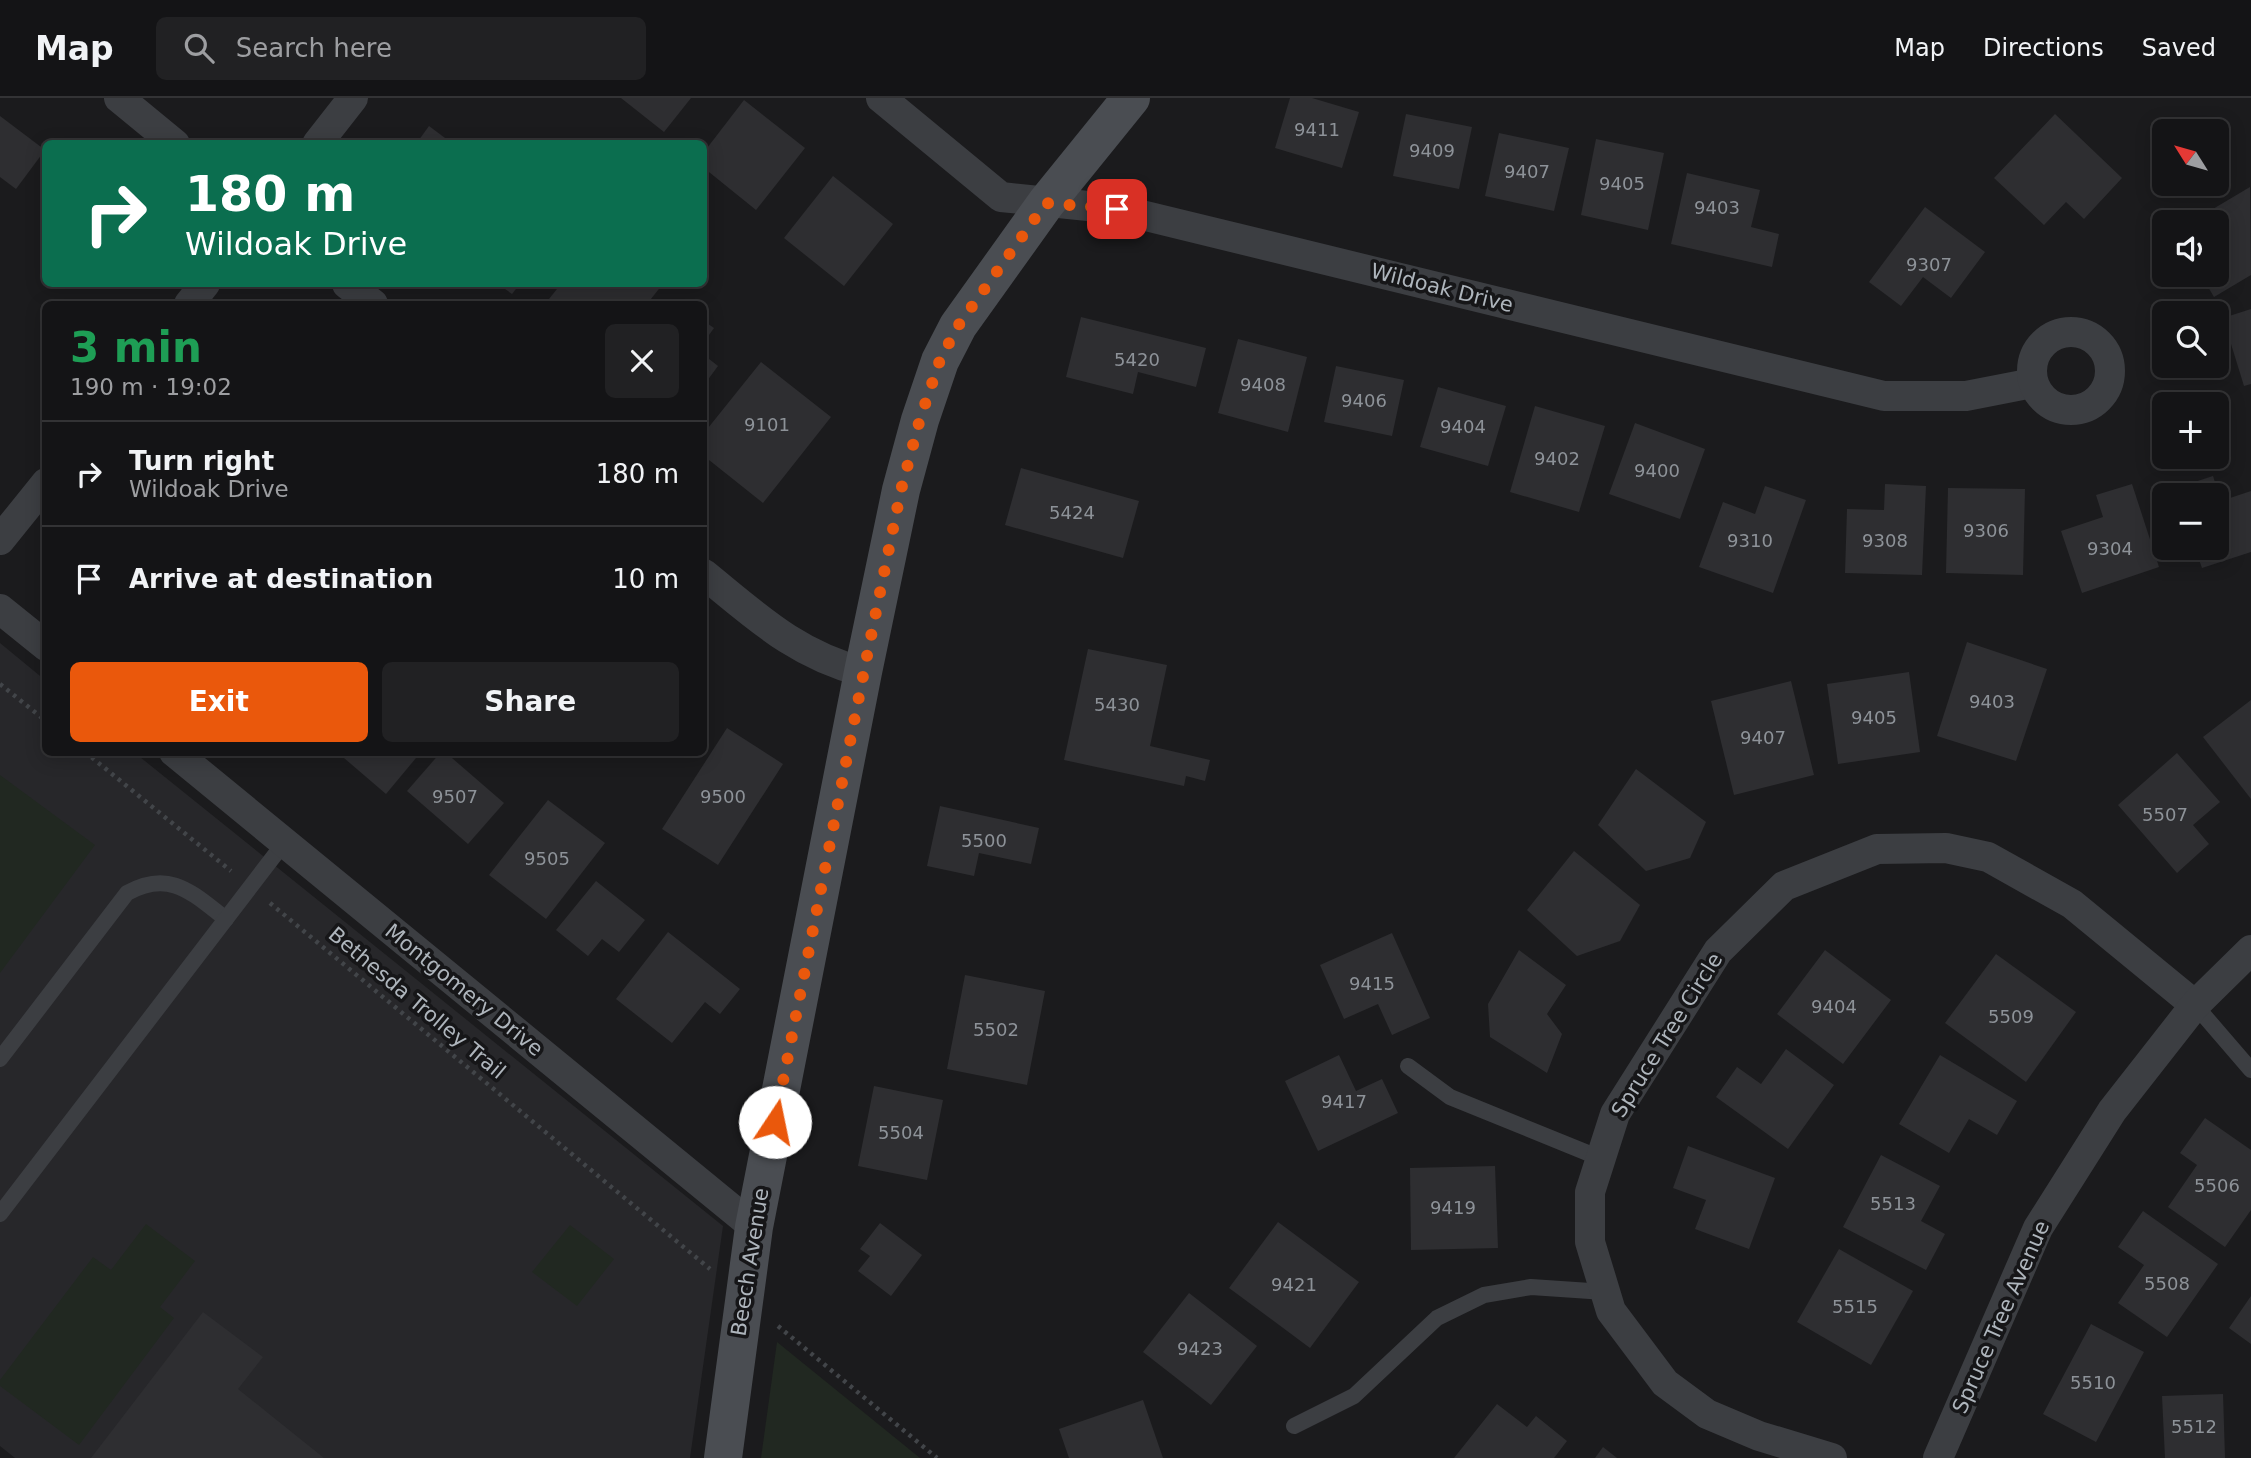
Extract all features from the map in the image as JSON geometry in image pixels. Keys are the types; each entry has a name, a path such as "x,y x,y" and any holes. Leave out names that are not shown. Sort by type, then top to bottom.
{"street":[{"path":"119,98 170,140"},
{"path":"320,140 353,98"},
{"name":"Wildoak Drive","path":"881,98 1001,197 1117,209 1884,396 1966,396 2034,383"},
{"name":"Beech Avenue","path":"723,1458 754,1227 863,672 901,490 940,360 958,326 1046,203 1131,98"},
{"path":"191,301 202,287"},
{"path":"351,287 369,301"},
{"path":"0,540 42,488"},
{"path":"707,575 782,637 827,662 863,672"},
{"path":"0,609 42,643"},
{"name":"Montgomery Drive","path":"179,756 754,1227"},
{"name":"Spruce Tree Circle","path":"1832,1458 1759,1436 1707,1414 1665,1383 1611,1311 1590,1241 1590,1192 1615,1114 1718,951 1784,886 1877,849 1946,848 1988,857 2072,904 2195,1005"},
{"name":"Spruce Tree Avenue","path":"1938,1458 2038,1228 2112,1111 2195,1005 2251,950"}],"lane":[{"path":"0,1214 284,843"},
{"path":"0,1059 127,893 157,882 173,884 189,891 226,919"},
{"path":"2195,1005 2251,1070"},
{"path":"1408,1066 1450,1097 1601,1158"},
{"path":"1294,1426 1354,1396 1437,1318 1484,1295 1531,1287 1605,1292"}],"path":[{"path":"0,684 42,718"},
{"name":"Bethesda Trolley Trail","path":"90,756 719,1277"},
{"path":"773,1322 937,1458"}],"shaded area":[{"path":"0,643 42,678 42,756 139,756 723,1226 690,1458 15,1458 0,1446"},
{"path":"0,775 95,845 0,973"},
{"path":"146,1224 195,1261 160,1307 174,1318 79,1445 0,1386 0,1380 93,1257 111,1270"},
{"path":"570,1225 614,1259 577,1306 532,1272"},
{"path":"777,1342 920,1458 761,1458"}],"building":[{"path":"621,98 691,98 664,132"},
{"path":"1290,98 1312,98 1359,112 1342,168 1275,148"},
{"path":"744,100 805,148 756,210 707,170 707,148"},
{"path":"1406,114 1472,127 1459,189 1393,176"},
{"path":"2055,114 2122,178 2084,219 2066,202 2044,225 1994,178"},
{"path":"0,116 42,148 42,154 16,189 0,177"},
{"path":"429,126 448,140 419,140"},
{"path":"1499,133 1569,148 1554,211 1485,196"},
{"path":"1596,139 1664,153 1648,230 1581,215"},
{"path":"1687,173 1760,190 1751,227 1779,234 1772,267 1671,244"},
{"path":"833,176 893,224 844,286 784,238"},
{"path":"2250,187 2251,275 2214,297 2208,287 2229,287 2229,210 2211,210"},
{"path":"1925,207 1985,252 1951,298 1923,277 1901,306 1869,282"},
{"path":"502,287 518,287 512,294"},
{"path":"559,287 660,287 649,301 547,301"},
{"path":"2251,309 2251,384 2244,386 2229,337 2229,316"},
{"path":"1081,317 1206,348 1196,387 1138,372 1133,394 1066,377"},
{"path":"707,323 714,328 707,338"},
{"path":"1238,339 1307,357 1288,432 1218,413"},
{"path":"707,357 718,366 707,381"},
{"path":"761,362 831,417 763,503 707,458 707,429"},
{"path":"1336,366 1404,380 1392,436 1324,422"},
{"path":"1438,387 1506,406 1488,466 1420,447"},
{"path":"1535,406 1605,426 1579,512 1510,492"},
{"path":"1635,423 1705,449 1680,519 1609,494"},
{"path":"1021,468 1139,501 1123,558 1005,525"},
{"path":"2213,476 2215,483 2191,483"},
{"path":"1885,484 1926,486 1922,575 1845,573 1847,509 1884,510"},
{"path":"2132,484 2152,545 2152,560 2157,560 2159,567 2082,593 2061,531 2103,517 2096,495"},
{"path":"1765,486 1806,500 1773,593 1699,567 1723,502 1755,514"},
{"path":"1948,488 2025,489 2023,575 1946,573"},
{"path":"2251,491 2251,552 2229,559 2229,498"},
{"path":"2199,560 2226,560 2202,568"},
{"path":"1967,642 2047,669 2016,761 1937,736"},
{"path":"1088,649 1167,665 1150,746 1210,760 1205,781 1186,776 1184,786 1064,760"},
{"path":"1909,672 1920,752 1838,764 1827,684"},
{"path":"1791,681 1814,775 1734,795 1711,701"},
{"path":"2251,700 2251,799 2203,737"},
{"path":"727,728 783,764 718,865 662,829"},
{"path":"2177,753 2220,802 2193,825 2209,844 2177,873 2118,805"},
{"path":"342,756 418,756 386,794"},
{"path":"438,756 450,756 504,803 468,844 407,791"},
{"path":"1636,769 1706,822 1690,858 1646,871 1598,825"},
{"path":"548,800 605,843 546,919 489,875"},
{"path":"940,806 1039,828 1031,864 979,853 974,876 927,866"},
{"path":"1574,851 1640,905 1620,941 1577,956 1527,910"},
{"path":"596,881 645,920 619,952 602,939 588,956 556,930"},
{"path":"668,932 740,989 720,1014 705,1002 672,1043 616,999"},
{"path":"1392,933 1430,1018 1392,1035 1378,1004 1344,1019 1320,965"},
{"path":"1519,950 1566,985 1547,1014 1562,1034 1547,1073 1490,1037 1488,1004"},
{"path":"1825,950 1891,1000 1843,1064 1777,1014"},
{"path":"1996,954 2076,1012 2026,1082 1945,1023"},
{"path":"965,975 1045,991 1027,1085 947,1069"},
{"path":"1786,1049 1834,1085 1788,1149 1716,1097 1737,1067 1761,1084"},
{"path":"1339,1055 1356,1091 1382,1079 1398,1113 1318,1151 1285,1081"},
{"path":"1940,1055 2017,1101 1997,1135 1969,1119 1949,1153 1899,1124"},
{"path":"874,1086 943,1100 927,1180 858,1166"},
{"path":"2205,1118 2251,1150 2251,1210 2225,1247 2168,1207 2197,1165 2180,1153"},
{"path":"1688,1146 1775,1178 1749,1249 1695,1229 1706,1200 1673,1188"},
{"path":"1881,1155 1940,1186 1921,1221 1945,1234 1926,1270 1843,1227"},
{"path":"1495,1166 1498,1248 1411,1250 1410,1168"},
{"path":"2143,1211 2218,1264 2167,1337 2118,1303 2144,1265 2118,1247"},
{"path":"1278,1222 1359,1282 1310,1348 1229,1288"},
{"path":"880,1223 922,1255 891,1296 858,1271 870,1256 860,1249"},
{"path":"1839,1249 1913,1291 1871,1365 1797,1322"},
{"path":"1189,1293 1257,1346 1211,1405 1143,1352"},
{"path":"2251,1296 2251,1344 2229,1328"},
{"path":"203,1312 263,1357 238,1389 324,1458 91,1458"},
{"path":"2091,1324 2144,1352 2096,1442 2043,1414"},
{"path":"2223,1394 2225,1458 2165,1458 2162,1396"},
{"path":"1143,1400 1163,1458 1069,1458 1059,1429"},
{"path":"1497,1404 1527,1427 1536,1416 1567,1441 1554,1458 1454,1458"},
{"path":"1603,1447 1617,1458 1595,1458"}],"route":[{"path":"775,1122 901,490 920,419 940,360 958,326 1046,203 1117,209"}]}
